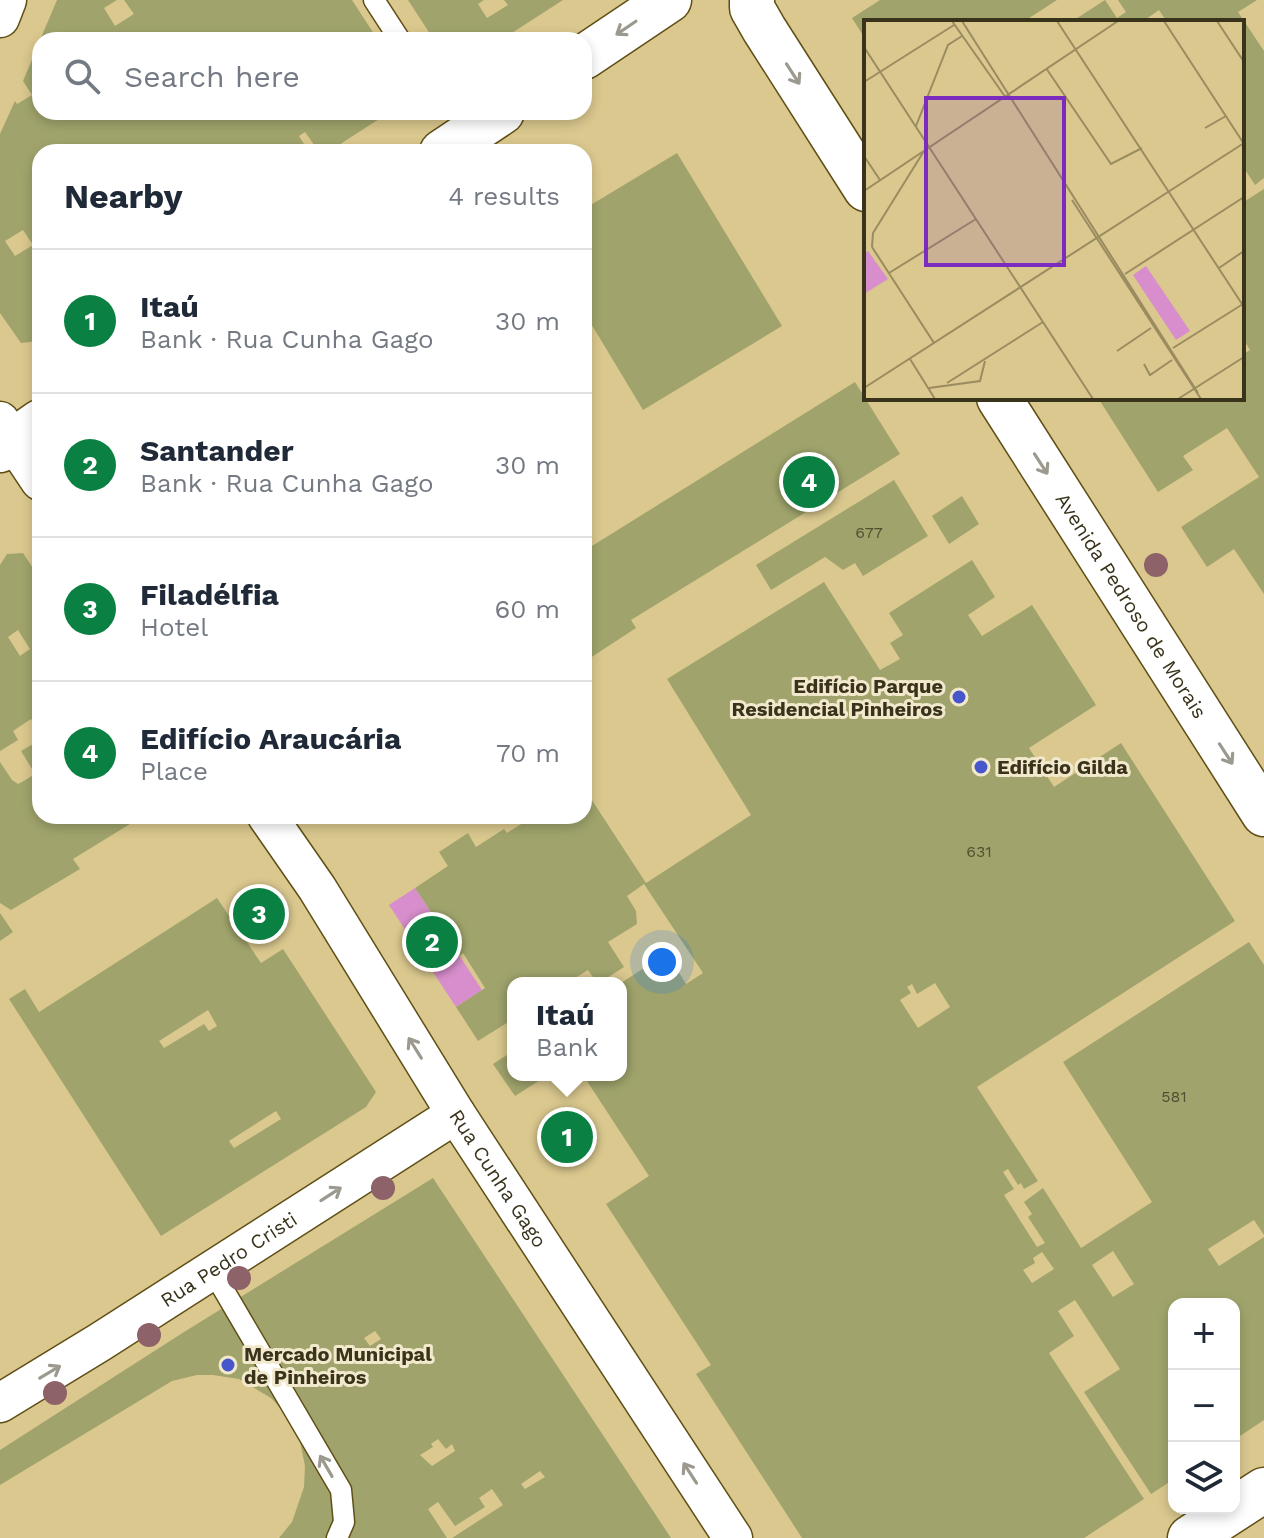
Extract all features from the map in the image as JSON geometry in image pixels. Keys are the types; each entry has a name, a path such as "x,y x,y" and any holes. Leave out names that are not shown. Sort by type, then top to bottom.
{"main road":[{"path":"592,52 669,0"},
{"path":"745,3 864,186"},
{"path":"455,137 487,120"},
{"name":"Avenida Pedroso de Morais","path":"1000,400 1264,814"},
{"path":"1190,1538 1264,1490"}],"street":[{"path":"0,18 7,0"},
{"path":"11,439 32,469"},
{"name":"Rua Cunha Gago","path":"273,824 317,888 456,1114 733,1538"},
{"name":"Rua Pedro Cristi","path":"0,1403 456,1114"}],"lane":[{"path":"374,0 395,32"},
{"path":"212,1270 341,1490 344,1522 337,1538"}],"shaded area":[{"path":"415,888 482,990 456,1007 389,905"}],"building":[{"path":"57,0 117,0 104,8 115,26 134,14 124,0 352,0 373,32 43,32"},
{"path":"408,0 484,0 478,4 487,18 508,5 504,0 563,0 513,32 429,32"},
{"path":"880,0 1057,0 1026,20 864,20 864,37 852,18"},
{"path":"1105,0 1117,18 1126,12 1118,0 1257,0 1238,12 1243,20 1166,20 1159,10 1145,20 1074,20"},
{"path":"1244,21 1264,51 1264,178 1255,185 1244,168"},
{"path":"32,60 32,95 23,81"},
{"path":"32,95 32,120 378,120 340,144 313,144 305,132 299,136 304,144 32,144 32,244 23,230 5,241 15,256 32,246 32,341 21,343 0,313 0,134 15,101 17,104"},
{"path":"677,153 782,326 643,410 592,325 592,204"},
{"path":"1264,189 1264,594 1234,549 1207,567 1181,527 1259,477 1227,428 1183,456 1193,470 1158,492 1099,400 1244,400 1244,354 1250,350 1244,340 1244,202"},
{"path":"855,382 900,454 631,620 636,628 592,657 592,546"},
{"path":"894,480 928,536 863,576 855,563 843,570 825,557 771,590 756,565"},
{"path":"962,496 979,524 949,544 932,516"},
{"path":"23,553 32,567 32,721 13,731 18,740 0,751 0,565 7,554","holes":["18,630 30,649 20,656 8,637"]},
{"path":"972,560 995,597 968,615 982,636 1032,605 1096,705 1029,748 1054,787 1121,743 1235,921 977,1087 1038,1181 1024,1189 1008,1169 1003,1172 1014,1189 1004,1195 1037,1247 1045,1243 1028,1217 1032,1214 1024,1202 1043,1188 1081,1248 1152,1202 1063,1062 1249,942 1264,965 1264,1235 1254,1220 1208,1249 1219,1266 1264,1237 1264,1420 1240,1436 1240,1298 1168,1298 1168,1483 1151,1494 1084,1392 1120,1369 1075,1300 1058,1311 1074,1336 1049,1353 1144,1499 1084,1538 802,1538 696,1374 711,1365 606,1204 649,1176 587,1081 627,1081 627,979 667,953 686,984 703,973 644,884 627,896 636,911 637,924 608,942 624,967 608,977 593,977 588,970 577,977 507,977 507,1023 478,1041 456,1007 485,988 415,888 448,866 439,852 468,833 476,847 504,829 507,833 521,824 592,824 592,800 646,883 751,815 667,679 824,582 880,670 900,659 890,643 903,635 889,613","holes":["935,983 950,1007 918,1028 900,1000 911,993 907,987 912,984 917,994","1113,1251 1134,1284 1113,1297 1092,1265","1042,1252 1054,1269 1032,1283 1023,1270 1035,1263 1033,1258"]},
{"path":"32,745 32,769 21,751"},
{"path":"0,762 12,780 18,784 32,776 32,824 130,824 73,859 80,869 11,910 0,903"},
{"path":"217,898 261,963 283,949 376,1092 366,1107 161,1236 9,999 25,989 39,1012","holes":["208,1010 217,1026 209,1031 204,1024 164,1048 159,1041","276,1111 281,1119 234,1148 229,1141"]},
{"path":"0,913 13,932 0,941"},
{"path":"507,1055 507,1081 539,1081 515,1096 493,1064"},
{"path":"433,1178 671,1538 452,1538 503,1505 492,1489 479,1498 485,1507 455,1526 438,1502 428,1509 447,1538 279,1538 292,1522 304,1487 305,1466 300,1441 285,1413 271,1398 239,1379 213,1375 172,1381 0,1485 0,1450","holes":["375,1331 381,1339 370,1346 364,1338","438,1439 446,1449 452,1444 455,1451 432,1466 420,1455 433,1447 431,1444","540,1471 545,1477 525,1489 521,1484"]}],"place":[{"name":"Edifício Araucária","path":"809,482"},
{"name":"Edifício Parque Residencial Pinheiros","path":"959,697"},
{"name":"Edifício Gilda","path":"981,767"},
{"name":"Filadélfia","path":"259,914"},
{"name":"Santander","path":"432,942"},
{"name":"Itaú","path":"567,1137"},
{"name":"Mercado Municipal de Pinheiros","path":"228,1365"}]}
